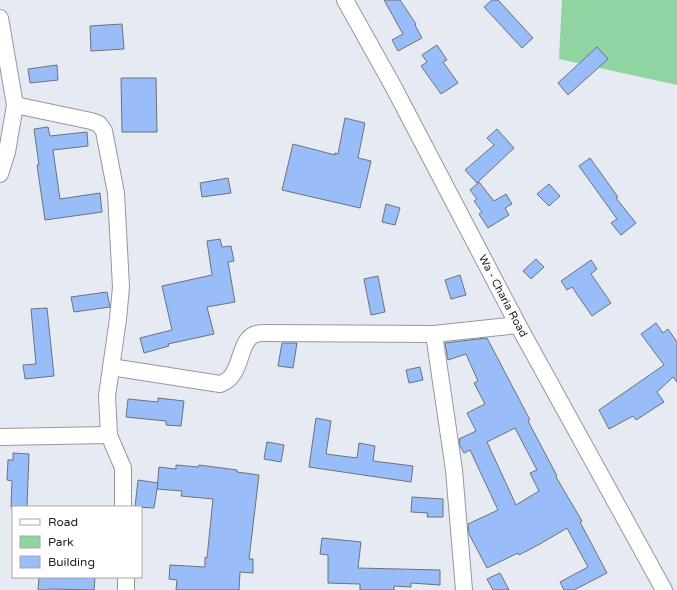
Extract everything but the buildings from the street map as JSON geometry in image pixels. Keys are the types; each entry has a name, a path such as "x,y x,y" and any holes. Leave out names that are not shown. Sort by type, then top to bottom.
{"street":[{"name":"Wa - Charia Road","path":"345,0 393,86 518,325 664,590"},
{"path":"0,18 15,105 7,152 0,174"},
{"path":"15,105 91,121 99,124 104,131 116,194 121,287 107,396 109,435 122,468 123,506"},
{"path":"111,367 220,384 228,382 234,375 247,341 255,334 434,334 518,325"},
{"path":"434,334 454,470 464,590"},
{"path":"0,437 109,435"},
{"path":"126,578 126,590"}],"green space":[{"path":"562,0 677,0 677,85 559,59"}]}
